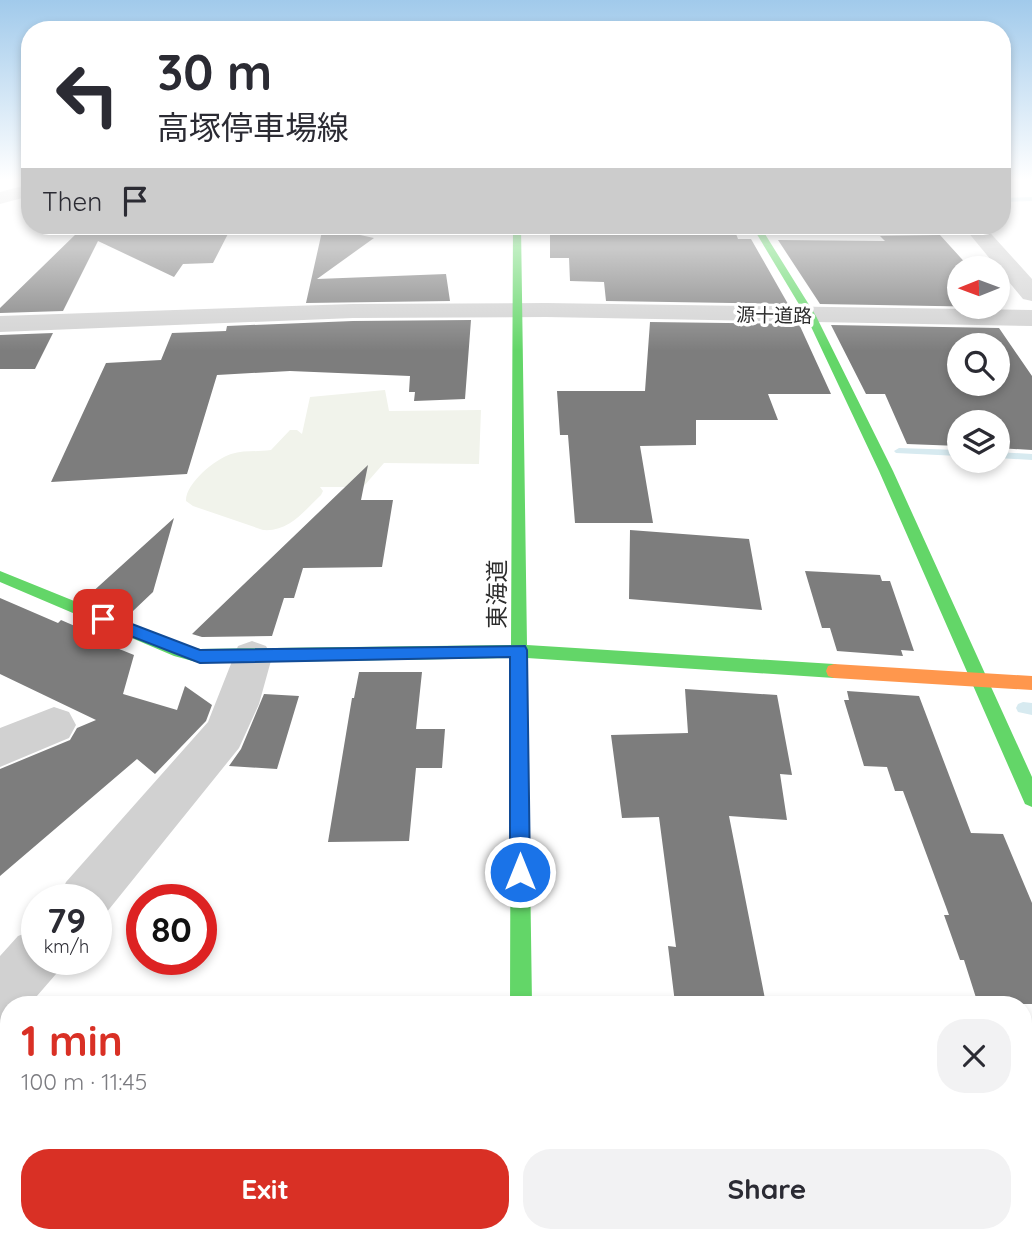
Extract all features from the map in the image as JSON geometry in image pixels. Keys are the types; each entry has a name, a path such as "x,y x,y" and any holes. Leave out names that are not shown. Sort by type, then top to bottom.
{"main road":[{"name":"東海道","path":"517,236 521,996"},
{"path":"762,236 811,316 886,471 1032,798"},
{"path":"0,576 180,651 200,656 519,650 1032,684"}],"street":[{"path":"982,236 1032,295"},
{"name":"源十道路","path":"0,324 354,311 545,310 1032,318"},
{"path":"98,884 224,735 238,704 252,657"},
{"path":"0,748 54,725"},
{"path":"1,996 21,973"}],"shaded area":[{"path":"385,390 389,411 481,410 479,464 384,463 363,487 320,487 323,491 321,495 302,514 288,524 272,530 263,530 193,506 186,501 190,487 196,480 224,457 241,452 271,450 290,430 297,430 302,434 310,397"}],"building":[{"path":"74,236 227,236 213,263 183,264 174,277 98,241 63,311 0,313 0,308"},
{"path":"321,236 374,238 317,279 446,274 450,301 306,303"},
{"path":"550,236 737,236 738,239 751,239 788,304 606,301 604,282 570,281 569,258 550,258"},
{"path":"880,236 941,236 959,256 947,256 947,306 820,304 778,240 885,241"},
{"path":"471,320 465,399 414,401 415,392 409,392 410,376 290,371 217,375 187,474 51,482 106,363 161,360 172,333 226,331 227,326"},
{"path":"650,322 799,324 831,394 768,394 778,420 696,420 696,445 640,446 653,523 575,523 568,435 560,435 557,391 645,391"},
{"path":"831,325 999,328 1002,333 947,333 947,396 1010,396 1010,344 1032,376 1032,450 1010,449 1010,410 947,410 947,446 907,444 885,394 866,394"},
{"path":"53,333 35,369 0,369 0,335"},
{"path":"368,465 361,500 393,500 382,567 303,568 294,598 284,598 272,636 202,637 192,634"},
{"path":"174,518 153,592 133,611 89,595"},
{"path":"630,530 749,539 762,610 629,599"},
{"path":"805,571 880,575 882,581 890,581 914,651 901,650 903,656 837,651 830,628 822,628"},
{"path":"0,598 58,623 61,620 105,639 102,642 134,655 123,694 177,710 185,686 212,705 206,721 155,774 137,759 0,876 0,769 70,740 77,728 96,720 0,674"},
{"path":"359,672 422,672 416,729 445,729 442,768 416,768 409,841 328,842 352,698"},
{"path":"685,689 777,695 792,775 780,774 787,820 729,816 764,996 674,996 668,946 676,947 659,817 622,818 611,735 688,733"},
{"path":"847,691 919,696 971,833 1003,834 1032,903 1032,996 975,996 964,960 960,960 944,915 949,915 903,791 895,791 887,767 864,766 844,700 849,700"},
{"path":"264,694 299,696 277,769 229,766 241,749"}],"waterway":[{"path":"899,451 947,453"},
{"path":"1010,456 1032,457"},
{"path":"1023,708 1032,709"}],"traffic: fast":[{"path":"517,236 521,996"},
{"path":"762,236 811,316 886,471 1032,798"},
{"path":"0,576 180,651 200,656 519,651 834,671"}],"traffic: slow":[{"path":"834,671 1032,683"}],"route":[{"path":"103,619 180,651 200,656 519,650 520,872"}]}
